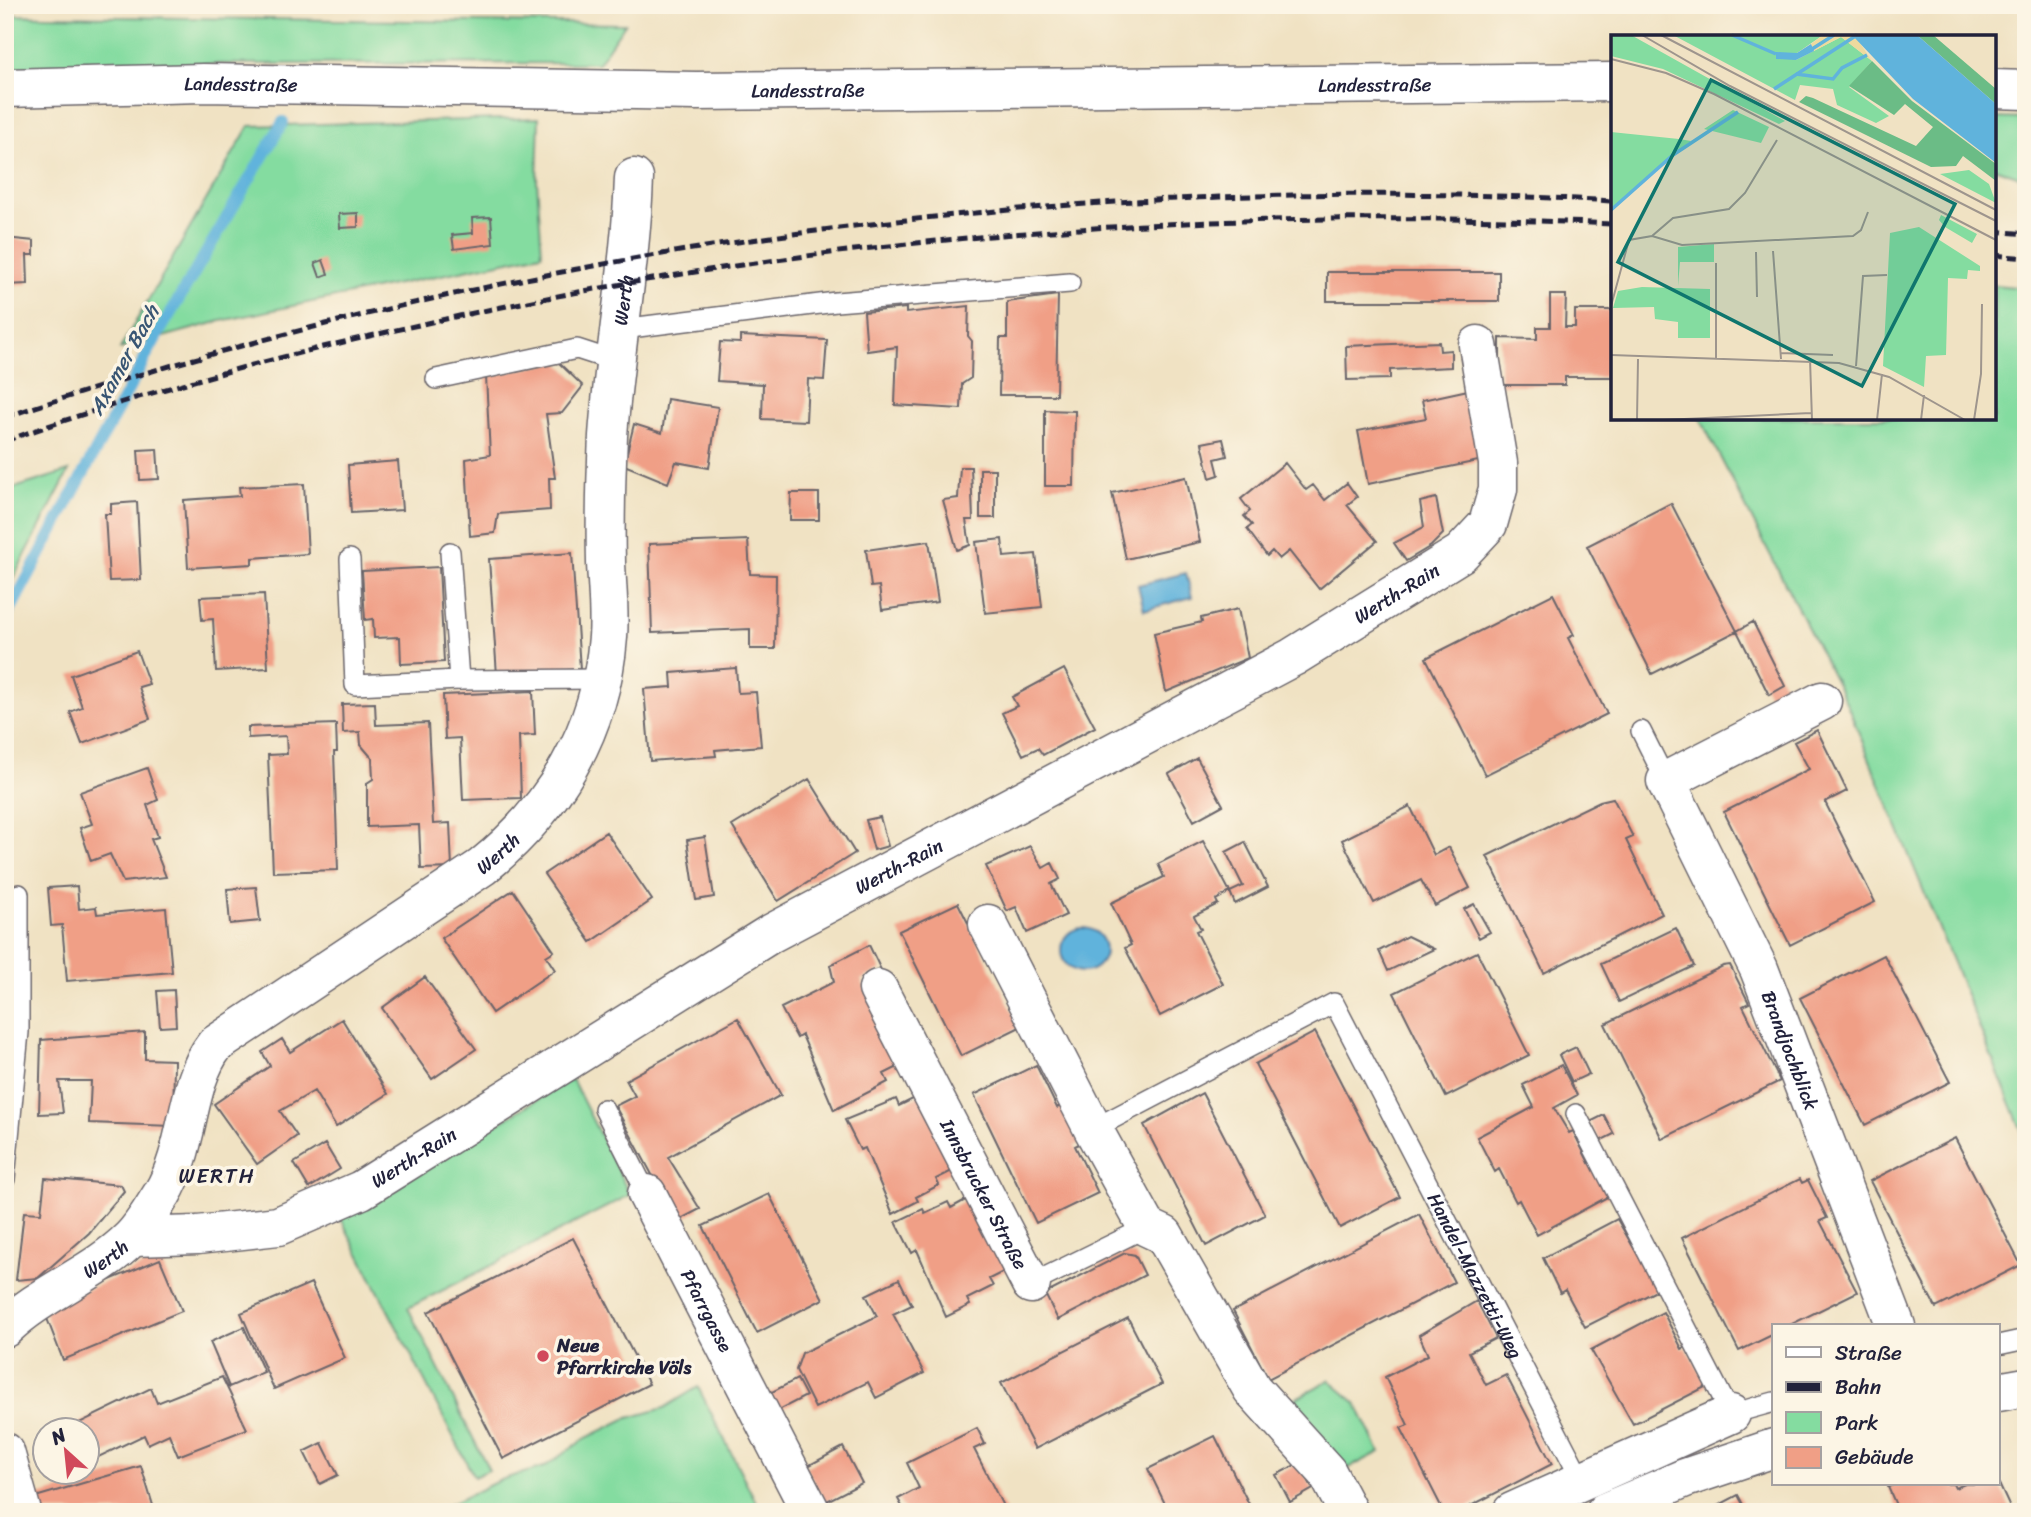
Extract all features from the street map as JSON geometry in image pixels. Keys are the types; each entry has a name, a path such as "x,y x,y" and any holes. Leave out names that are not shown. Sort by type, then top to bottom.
{"street":[{"name":"Landesstraße","path":"5,88 203,83 696,90 1611,82"},
{"path":"1996,89 2026,90"},
{"name":"Werth","path":"5,1328 133,1237 163,1192 185,1139 197,1078 206,1056 215,1045 436,900 514,841 554,795 575,755 601,679 608,637 605,508 609,433 620,345 634,178"},
{"name":"Werth-Rain","path":"133,1237 220,1233 278,1226 360,1190 770,934 1293,657 1461,553 1488,524 1498,489 1498,463 1478,345"},
{"path":"1666,781 1822,701"},
{"name":"Brandjochblick","path":"1666,781 1764,980 1895,1324"},
{"path":"988,924 1093,1129 1147,1227 1164,1235 1252,1389 1328,1472 1348,1512"},
{"name":"Innsbrucker Straße","path":"878,989 1031,1284"},
{"name":"Pfarrgasse","path":"647,1194 811,1512"},
{"path":"2000,1392 2026,1387"},
{"path":"1512,1512 1731,1413"},
{"path":"1605,1512 1685,1478 1772,1449"},
{"path":"5,1452 22,1512"}],"lane":[{"path":"436,379 577,349 620,345 836,302 1070,283"},
{"path":"450,552 459,680"},
{"path":"350,559 355,685 459,680 601,679"},
{"name":"Brandjochblick","path":"1641,732 1666,781"},
{"path":"5,1179 19,1032 19,894"},
{"name":"Handel-Mazzetti-Weg","path":"1093,1129 1334,1003 1581,1479"},
{"name":"Pfarrgasse","path":"604,1110 647,1194"},
{"path":"1576,1114 1731,1413 1772,1403"},
{"name":"Innsbrucker Straße","path":"1031,1284 1147,1227"},
{"path":"2000,1345 2026,1339"}],"green space":[{"path":"5,15 625,24 598,63 205,64 5,71"},
{"path":"539,118 537,181 542,254 221,321 120,349 249,126"},
{"path":"1996,118 2026,119 2026,179 1996,169"},
{"path":"1996,285 2026,288 2026,1141 1847,704 1701,420 1996,420"},
{"path":"69,471 5,594 5,491"},
{"path":"572,1079 630,1195 408,1308 489,1470 474,1477 340,1217"},
{"path":"1329,1380 1356,1403 1380,1452 1347,1469 1282,1406"},
{"path":"698,1387 761,1512 435,1512 500,1480 544,1467 586,1438 625,1419 664,1408"}],"water":[{"path":"1186,573 1192,597 1144,610 1138,585"},
{"path":"1083,928 1099,934 1105,950 1099,966 1083,972 1067,966 1061,950 1067,934"}],"building":[{"path":"358,213 358,227 340,228 339,214"},
{"path":"491,217 493,244 454,249 452,235 473,233 472,218"},
{"path":"5,238 34,241 34,255 27,255 28,284 5,285"},
{"path":"323,260 328,274 320,277 315,263"},
{"path":"1327,272 1499,272 1499,301 1327,301"},
{"path":"1058,295 1056,395 999,395 1000,338 1007,338 1007,302"},
{"path":"1550,295 1566,295 1565,327 1575,327 1575,310 1611,310 1611,377 1565,377 1565,385 1500,385 1500,338 1537,339 1537,327 1550,327"},
{"path":"969,306 971,378 962,384 961,409 895,405 897,347 867,351 864,312 906,308 906,313"},
{"path":"740,336 827,340 824,380 808,379 806,421 762,419 763,384 717,381 720,342 740,343"},
{"path":"1439,342 1440,351 1451,350 1451,367 1390,370 1390,379 1347,380 1346,346"},
{"path":"558,362 583,386 562,413 546,414 555,478 549,478 550,510 498,514 495,533 470,536 466,459 490,455 486,376"},
{"path":"1468,390 1483,460 1368,484 1358,431 1426,418 1422,400"},
{"path":"667,399 718,407 709,468 676,462 668,483 624,465 634,424 662,433"},
{"path":"1045,410 1075,411 1074,486 1045,486"},
{"path":"1223,439 1227,456 1215,459 1219,475 1210,478 1202,443"},
{"path":"157,449 159,479 140,480 138,450"},
{"path":"398,461 402,510 351,513 348,465"},
{"path":"1285,463 1306,490 1313,485 1325,500 1347,483 1357,497 1347,505 1377,541 1319,589 1289,551 1279,559 1272,551 1267,556 1247,529 1252,525 1244,516 1250,511 1241,499"},
{"path":"960,467 971,467 973,520 966,520 970,545 957,550 943,500 958,498"},
{"path":"980,469 995,469 995,518 980,518"},
{"path":"1186,477 1200,542 1126,559 1112,493"},
{"path":"304,484 308,554 252,558 252,564 188,568 184,500 240,496 239,487"},
{"path":"791,493 819,493 819,520 790,520"},
{"path":"1436,498 1443,534 1431,546 1406,561 1394,543 1424,527 1420,502"},
{"path":"137,502 141,580 109,581 105,514 111,514 111,504"},
{"path":"1671,503 1737,631 1652,674 1587,546"},
{"path":"1002,539 1004,557 1036,554 1042,607 985,613 976,542"},
{"path":"748,540 750,574 776,575 775,649 750,649 750,629 652,633 649,544"},
{"path":"929,541 938,602 882,610 879,586 871,587 866,550"},
{"path":"572,553 580,669 497,675 489,559"},
{"path":"439,567 444,662 401,664 400,637 374,638 373,619 365,620 362,571"},
{"path":"264,594 268,668 216,671 213,619 202,620 200,597"},
{"path":"1553,594 1574,635 1568,638 1607,714 1485,775 1426,658"},
{"path":"1238,609 1248,658 1166,692 1154,633 1202,622 1201,618"},
{"path":"1753,622 1785,686 1769,695 1737,631"},
{"path":"137,651 149,684 139,687 150,719 82,744 70,712 82,707 71,675"},
{"path":"736,668 738,693 756,692 761,746 715,750 716,756 650,761 644,689 672,687 671,673"},
{"path":"1064,669 1095,727 1043,755 1038,748 1023,755 1002,713 1017,706 1012,697"},
{"path":"533,691 535,735 519,736 521,798 463,800 460,738 445,739 443,695"},
{"path":"375,703 376,725 428,723 433,824 450,823 452,868 421,869 419,825 367,827 367,783 373,779 372,758 361,745 360,732 343,733 342,704"},
{"path":"336,724 337,752 334,752 338,870 273,872 268,755 287,754 286,736 248,738 248,727"},
{"path":"1817,730 1847,791 1825,802 1875,902 1790,945 1724,812 1809,769 1794,742"},
{"path":"1197,758 1223,805 1194,821 1169,774"},
{"path":"147,768 158,800 147,805 158,837 151,839 166,877 123,882 110,854 91,861 80,828 92,824 80,792"},
{"path":"809,779 855,853 778,901 732,826"},
{"path":"1613,798 1633,837 1626,840 1662,914 1544,973 1487,856 1600,801"},
{"path":"1410,806 1434,855 1449,847 1470,888 1435,906 1421,880 1374,903 1342,840"},
{"path":"880,817 888,846 874,850 866,820"},
{"path":"606,832 652,900 591,942 544,874"},
{"path":"705,837 714,897 696,900 687,840"},
{"path":"1203,841 1230,892 1216,900 1218,904 1194,916 1201,929 1196,931 1223,984 1160,1016 1125,948 1131,945 1111,903 1164,877 1158,864"},
{"path":"1245,842 1268,887 1235,904 1230,892 1243,886 1226,852"},
{"path":"1030,846 1043,868 1052,863 1060,879 1051,884 1066,915 1027,933 1016,907 1007,911 986,866"},
{"path":"77,886 79,909 96,907 97,914 166,908 172,972 67,981 62,925 51,926 48,888"},
{"path":"256,887 260,921 230,924 227,889"},
{"path":"513,890 554,951 546,956 555,970 492,1013 441,938"},
{"path":"958,903 1020,1027 961,1056 899,931"},
{"path":"1474,904 1490,932 1479,938 1464,909"},
{"path":"1676,928 1694,966 1619,1002 1601,964"},
{"path":"1407,936 1434,949 1388,971 1379,951"},
{"path":"869,945 881,970 861,980 906,1063 884,1074 888,1082 834,1110 802,1035 797,1038 781,1008 834,982 830,965"},
{"path":"1477,952 1529,1055 1446,1097 1394,993"},
{"path":"1884,955 1950,1082 1865,1125 1800,998"},
{"path":"1730,965 1749,1003 1743,1006 1780,1081 1662,1139 1605,1024"},
{"path":"425,977 476,1049 432,1079 382,1008"},
{"path":"174,990 176,1026 160,1027 157,991"},
{"path":"738,1018 781,1095 668,1157 700,1209 677,1221 615,1106 635,1096 626,1080"},
{"path":"342,1019 388,1094 336,1127 314,1091 280,1111 297,1136 257,1164 214,1104 270,1066 262,1052 282,1039 290,1052"},
{"path":"145,1032 145,1059 174,1060 173,1126 89,1123 91,1081 59,1081 63,1113 39,1114 41,1040"},
{"path":"1315,1032 1400,1197 1340,1228 1255,1064"},
{"path":"1576,1047 1589,1074 1572,1082 1559,1055"},
{"path":"1036,1065 1057,1108 1065,1104 1083,1142 1075,1146 1098,1193 1036,1223 974,1095"},
{"path":"1561,1065 1577,1095 1554,1108 1569,1133 1573,1131 1589,1163 1592,1161 1611,1195 1537,1235 1499,1169 1495,1172 1477,1137 1534,1107 1523,1085"},
{"path":"927,1092 964,1165 936,1179 939,1185 916,1197 918,1201 893,1214 865,1148 860,1150 845,1120 896,1099 899,1106"},
{"path":"1202,1093 1265,1215 1206,1246 1144,1125"},
{"path":"1604,1115 1614,1134 1600,1141 1590,1122"},
{"path":"1955,1138 2021,1265 1936,1308 1870,1181"},
{"path":"325,1144 340,1169 309,1188 294,1163"},
{"path":"45,1178 121,1185 124,1191 89,1233 38,1278 16,1280 24,1212 41,1213"},
{"path":"1800,1179 1802,1183 1808,1180 1827,1218 1820,1221 1857,1292 1792,1324 1772,1324 1772,1335 1739,1351 1682,1238"},
{"path":"980,1192 1017,1265 989,1279 993,1286 967,1299 970,1305 946,1317 917,1250 912,1253 896,1222 923,1209 925,1213 948,1202 951,1208"},
{"path":"769,1194 823,1299 757,1333 703,1226"},
{"path":"1419,1214 1454,1282 1268,1379 1233,1311"},
{"path":"1617,1219 1658,1290 1585,1327 1565,1290 1560,1293 1543,1258"},
{"name":"Neue Pfarrkirche Völs","path":"573,1238 649,1384 503,1459 428,1312"},
{"path":"1125,1253 1135,1255 1145,1275 1058,1320 1045,1294"},
{"path":"160,1259 182,1311 63,1360 43,1308"},
{"path":"899,1279 912,1305 893,1314 924,1373 876,1398 868,1382 815,1408 796,1370 802,1353 877,1316 866,1295"},
{"path":"311,1283 345,1358 274,1389 241,1313"},
{"path":"1477,1301 1496,1338 1469,1352 1486,1385 1506,1375 1552,1464 1459,1512 1444,1512 1401,1428 1408,1425 1385,1377 1428,1355 1419,1335"},
{"path":"1663,1312 1682,1349 1686,1347 1707,1386 1633,1424 1591,1350"},
{"path":"1128,1318 1162,1384 1035,1449 1001,1383"},
{"path":"244,1327 264,1372 229,1387 210,1342"},
{"path":"222,1377 247,1429 178,1456 169,1434 148,1444 144,1435 102,1455 102,1416 94,1416 151,1388 157,1403"},
{"path":"797,1379 806,1396 777,1411 768,1394"},
{"path":"977,1428 985,1444 974,1449 1006,1512 905,1512 898,1499 919,1488 907,1463"},
{"path":"1215,1436 1253,1512 1169,1512 1148,1469"},
{"path":"322,1443 338,1475 320,1484 304,1452"},
{"path":"843,1447 862,1483 825,1502 806,1467"},
{"path":"1299,1463 1313,1489 1290,1502 1276,1475"},
{"path":"141,1466 155,1512 36,1512 32,1498 73,1486 102,1486 102,1477"},
{"path":"2000,1486 2012,1512 1899,1512 1888,1487"},
{"path":"1738,1495 1747,1512 1706,1512"}],"waterway":[{"name":"Axamer Bach","path":"5,620 156,338 283,122"}],"railway":[{"path":"5,417 200,357 398,307 597,265 799,233 1002,211 1205,198 1409,194 1611,201"},
{"path":"5,441 160,391 317,348 570,294 718,269 866,249 1015,234 1164,224 1313,219 1463,219 1611,224"},
{"path":"1996,231 2026,234"},
{"path":"1996,255 2026,258"}],"place":[{"name":"Neue Pfarrkirche Völs","path":"543,1356"}],"district":[{"name":"WERTH","path":"217,1176"}]}
